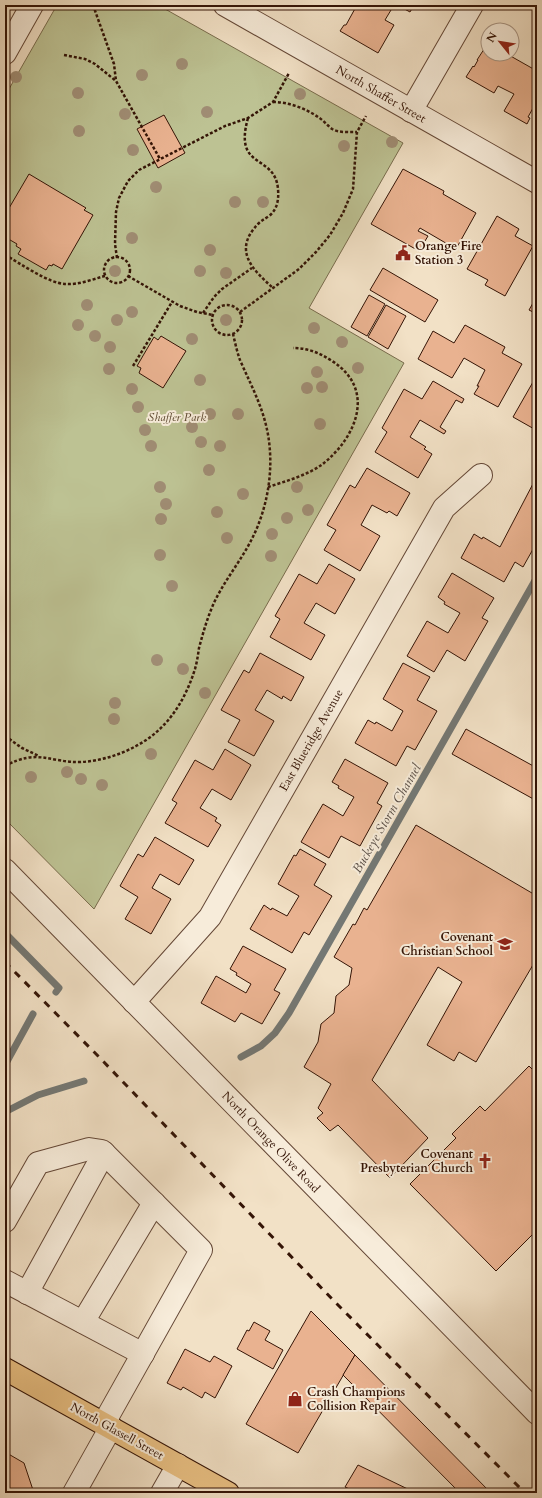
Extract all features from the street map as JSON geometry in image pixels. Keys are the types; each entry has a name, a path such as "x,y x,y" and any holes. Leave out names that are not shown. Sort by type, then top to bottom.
{"main road":[{"name":"North Glassell Street","path":"5,1369 228,1493"}],"street":[{"path":"5,53 32,5"},
{"name":"North Shaffer Street","path":"225,5 537,182"},
{"path":"411,111 472,5"},
{"name":"East Blueridge Avenue","path":"134,1002 210,918 444,508 481,475"},
{"name":"North Orange Olive Road","path":"5,870 537,1413"},
{"path":"5,1221 38,1163 89,1149 102,1151 201,1250 142,1354 74,1493"},
{"path":"27,1293 104,1153"},
{"path":"83,1322 154,1203"},
{"path":"5,1281 142,1354"},
{"path":"162,1493 178,1465"}],"path":[{"path":"93,5 114,64 116,81"},
{"path":"64,55 85,59 95,64 116,81 160,159"},
{"path":"117,258 115,244 116,212 119,198 128,181 139,170 225,126 248,118 273,102 289,73"},
{"path":"273,102 281,102 300,108 318,117 333,129 344,132 357,132"},
{"path":"240,312 299,269 330,235 343,213 353,189 357,132 366,116"},
{"path":"248,118 245,136 249,155 272,171 276,178 278,201 275,211 257,226 248,238 245,246 248,261 252,268 273,288"},
{"path":"5,255 56,283 73,284 105,276"},
{"path":"112,258 121,258 127,263 129,271 128,276 123,281 115,283 105,276 104,272 106,263 112,258"},
{"path":"203,313 214,297 222,289 252,268"},
{"path":"128,276 180,306 213,315"},
{"path":"133,366 172,302"},
{"path":"232,305 240,312 242,322 241,327 233,334 223,334 215,329 213,324 213,315 218,308 232,305"},
{"path":"5,766 24,757 40,756 81,762 99,760 119,755 153,736 167,723 188,688 205,627 214,604 252,539 266,501 268,487 270,452 267,429 261,406 240,359 233,334"},
{"path":"268,487 310,471 323,463 337,450 348,436 357,414 358,402 356,390 351,379 344,370 314,351 304,348 293,348"},
{"path":"5,736 22,748 40,756"}],"green space":[{"name":"Shaffer Park","path":"57,5 158,5 403,143 309,308 404,363 94,909 5,819 5,96"}],"building":[{"path":"357,5 394,5 385,20 394,25 378,53 340,31 344,25 346,25"},
{"path":"397,5 414,5 410,12"},
{"path":"480,55 480,62 520,61 537,71 537,101 528,117 530,118 527,124 504,111 514,94 498,86 494,93 466,77 473,66 474,67"},
{"path":"164,115 185,153 158,168 137,129"},
{"path":"403,169 444,191 443,194 476,213 456,249 420,228 418,231 428,236 419,251 371,224"},
{"path":"29,174 86,208 84,210 93,215 62,269 53,264 52,266 49,265 46,270 18,254 21,249 16,246 17,244 5,237 5,215"},
{"path":"497,216 519,229 515,236 533,246 505,296 485,285 488,280 467,269"},
{"path":"383,268 438,300 425,322 370,290"},
{"path":"369,295 385,304 367,336 351,327"},
{"path":"537,296 537,314 529,310"},
{"path":"386,305 406,316 388,349 368,337"},
{"path":"465,325 505,347 502,353 522,364 498,407 474,394 479,386 477,386 485,370 464,358 452,378 418,359 433,331 454,343"},
{"path":"161,336 186,351 163,388 139,373 141,368 137,366 154,337 158,340"},
{"path":"537,375 537,429 536,430 513,417"},
{"path":"433,381 464,399 462,403 456,400 440,427 446,431 444,434 420,420 410,437 426,447 424,449 432,454 418,478 375,452 387,432 382,428 404,389 422,399"},
{"path":"367,468 410,493 397,516 389,511 387,513 372,505 361,525 380,536 360,571 324,550 336,530 327,525 350,485 355,488"},
{"path":"536,478 537,542 523,567 515,562 504,582 461,558 474,534 482,539 483,537 500,547"},
{"path":"329,564 355,579 335,614 316,603 304,623 325,635 311,660 270,637 280,619 275,616 299,574 317,584"},
{"path":"452,573 494,598 482,618 488,621 465,661 447,650 434,672 407,656 427,621 448,633 460,613 444,604 445,602 438,597"},
{"path":"260,653 304,677 291,701 283,696 282,699 267,690 255,710 274,721 254,756 228,742 240,720 221,710 244,670 249,673"},
{"path":"403,663 430,677 417,700 437,711 415,750 407,746 396,766 355,743 368,720 375,724 376,722 392,731 403,711 383,699"},
{"path":"466,729 537,768 537,801 452,754"},
{"path":"225,749 251,765 231,800 212,789 200,808 217,818 215,821 221,825 208,847 165,823 177,803 172,800 195,760 213,770"},
{"path":"345,759 388,783 377,803 382,806 360,846 341,836 329,858 301,842 323,804 343,816 354,797 338,788 339,786 332,782"},
{"path":"416,825 537,896 537,958 476,1062 459,1052 454,1061 427,1045 462,982 438,967 372,1080 428,1138 390,1178 338,1125 330,1131 317,1118 323,1113 318,1108 331,1084 304,1067 318,1042 321,1024 334,1013 336,996 349,985 352,968 334,957 353,924 355,925 364,908 367,910"},
{"path":"155,837 194,860 179,885 160,874 152,888 171,899 151,934 125,919 138,897 120,886 138,854 143,857"},
{"path":"300,849 326,864 314,885 332,896 309,935 304,932 292,953 250,929 264,905 271,910 272,908 287,916 299,896 278,884 294,855 296,856"},
{"path":"243,946 286,969 274,990 280,993 262,1024 241,1013 235,1022 201,1003 216,976 246,993 251,984 236,975 237,973 230,969"},
{"name":"Covenant Presbyterian Church","path":"529,1066 537,1074 537,1230 496,1271 410,1184 456,1138 452,1134 480,1106 485,1111"},
{"name":"Crash Champions Collision Repair","path":"311,1311 355,1355 298,1453 246,1424"},
{"path":"254,1322 270,1331 265,1340 283,1350 273,1369 237,1349 247,1330 249,1331"},
{"path":"185,1349 210,1362 214,1356 232,1366 215,1398 205,1392 202,1398 183,1387 181,1390 167,1383"},
{"path":"355,1355 491,1493 460,1493 343,1375"},
{"path":"5,1452 24,1463 34,1493 5,1493"},
{"path":"358,1465 416,1493 358,1493 345,1487"}],"waterway":[{"name":"Buckeye Storm Channel","path":"241,1057 261,1046 275,1033 289,1013 537,577"},
{"path":"5,933 59,988 56,992"},
{"path":"5,1065 33,1014"},
{"name":"Buckeye Storm Channel","path":"5,1112 38,1095 84,1081"}],"railway":[{"path":"5,962 99,1057 335,1302 525,1493"}],"place":[{"name":"Orange Fire Station 3","path":"403,253"},
{"name":"Covenant Christian School","path":"505,944"},
{"name":"Covenant Presbyterian Church","path":"485,1161"},
{"name":"Crash Champions Collision Repair","path":"295,1399"}]}
